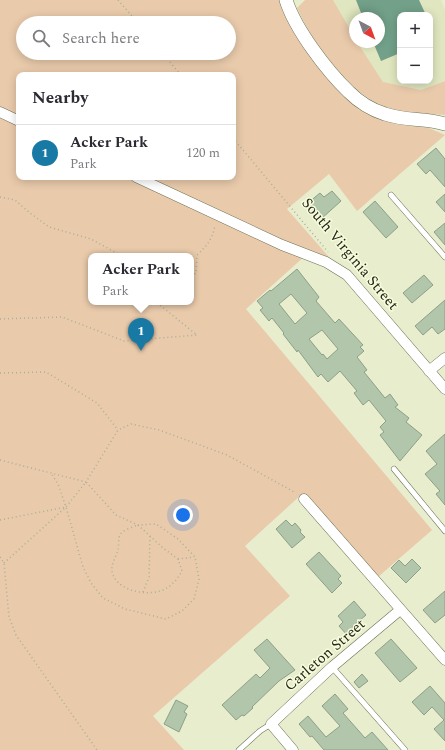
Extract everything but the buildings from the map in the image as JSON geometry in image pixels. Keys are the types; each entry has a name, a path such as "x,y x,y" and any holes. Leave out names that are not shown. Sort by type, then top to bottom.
{"street":[{"path":"286,0 295,20 311,47 350,93 362,103 385,114 398,118 435,121 445,124"},
{"path":"0,112 16,120"},
{"name":"South Virginia Street","path":"142,180 217,216 282,245 326,262 347,275 445,389"},
{"path":"429,371 445,358"},
{"path":"304,499 445,660"},
{"name":"Carleton Street","path":"271,724 332,667 400,610"},
{"path":"271,724 293,750"}],"lane":[{"path":"391,196 445,258"},
{"path":"394,469 445,531"},
{"path":"332,667 405,750"},
{"path":"239,750 260,731 271,724"}],"path":[{"path":"118,0 132,16"},
{"path":"168,60 178,72"},
{"name":"South Virginia Street","path":"236,142 332,258"},
{"path":"0,197 15,200 49,227 92,239 117,253"},
{"path":"194,274 196,273 197,255 205,248 213,236 217,216"},
{"path":"0,319 62,317 124,341 197,335 160,305"},
{"path":"0,373 46,372 97,403 118,430"},
{"path":"4,563 66,507 86,482 118,430 131,424 159,430 227,455 298,494 304,499"},
{"path":"0,460 51,473 86,482 116,515 138,525 163,548 178,559 182,571 176,581 161,591 150,593 131,591 119,584 114,578 111,569 118,550 119,536 138,525 156,524 178,539 195,557 199,579 194,599 182,611 166,619 125,609 103,598 91,583 83,567 66,507 58,484 51,473"},
{"path":"0,520 66,507"},
{"path":"143,592 149,577 150,536"},
{"path":"0,557 4,563 8,617 16,635 97,750"},
{"path":"178,559 195,557"}],"shaded area":[{"path":"0,0 280,0 294,32 335,87 359,110 395,124 429,128 445,135 357,211 329,174 287,209 335,264 306,255 246,309 432,530 378,577 307,495 302,494 245,546 290,596 153,716 184,750 0,750"},
{"path":"305,0 333,0 349,28 349,48 361,48 383,82 421,90 445,81 445,115 400,112 377,103 362,94 348,82 324,54 297,8"},
{"path":"333,0 441,0 445,10 445,81 421,90 383,82 361,48 385,48 385,12 349,12 349,28"},
{"path":"356,0 419,0 425,12 397,12 397,54 381,61 376,48 385,48 385,12 361,12"}],"place":[{"name":"Acker Park","path":"141,351"}]}
